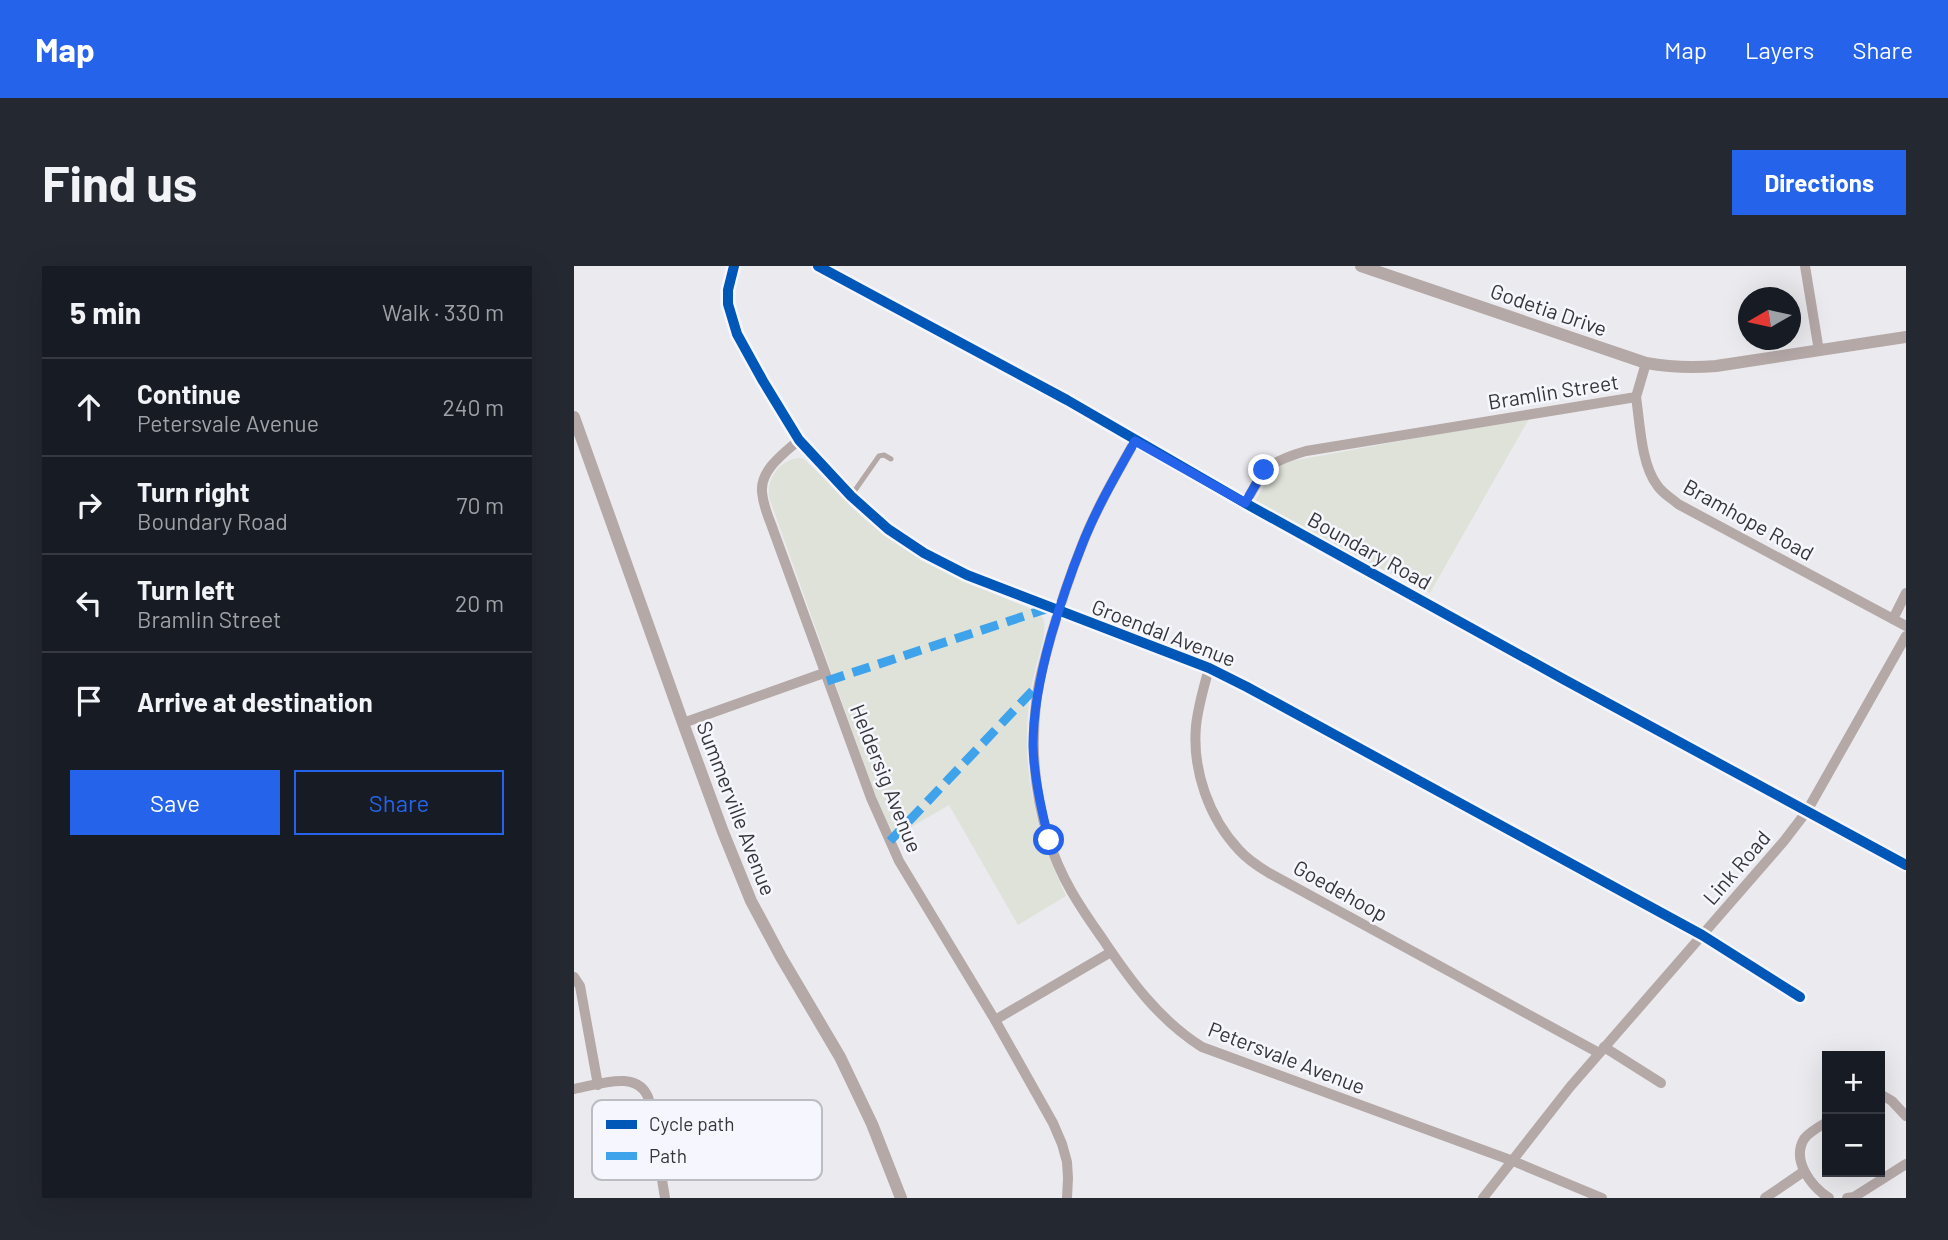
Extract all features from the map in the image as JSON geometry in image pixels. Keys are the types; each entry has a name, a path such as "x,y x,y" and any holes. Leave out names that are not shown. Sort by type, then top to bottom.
{"street":[{"name":"Groendal Avenue","path":"734,266 728,290 728,304 737,334 763,382 799,440 851,496 888,528 942,564 1058,612 1209,668 1288,708 1702,934 1800,997"},
{"name":"Boundary Road","path":"818,266 1067,400 1245,503 1906,865"},
{"name":"Godetia Drive","path":"1361,266 1646,363"},
{"path":"1805,266 1819,351"},
{"name":"Bramlin Street","path":"1245,503 1264,470 1295,454 1636,397 1646,363 1679,368 1716,366 1906,337"},
{"name":"Bramhope Road","path":"1636,397 1650,474 1665,494 1678,504 1906,626"},
{"name":"Summerville Avenue","path":"574,417 683,723 751,901 840,1057 872,1124 901,1198"},
{"name":"Heldersig Avenue","path":"799,440 768,470 763,480 761,490 771,524 871,798 899,861 995,1020 1053,1123 1062,1144 1068,1178 1067,1198"},
{"name":"Petersvale Avenue","path":"1135,441 1082,543 1058,612 1036,702 1033,746 1038,798 1049,840 1072,895 1111,952 1164,1019 1202,1047 1513,1161 1602,1198"},
{"path":"1893,619 1906,593"},
{"name":"Link Road","path":"1483,1198 1536,1128 1601,1050 1784,841 1807,811 1906,636"},
{"name":"Goedehoop","path":"1209,668 1196,726 1195,749 1199,776 1211,807 1239,851 1269,873 1661,1083"},
{"path":"683,723 824,673"},
{"path":"995,1020 1111,952"},
{"path":"574,977 580,986 598,1085"},
{"path":"574,1089 630,1081 643,1087 648,1100"},
{"path":"1885,1097 1906,1116"},
{"path":"1822,1125 1803,1142 1801,1154 1803,1172 1829,1198"},
{"path":"1847,1198 1854,1197 1906,1164"},
{"path":"1765,1198 1803,1172"},
{"path":"662,1180 665,1198"}],"lane":[{"path":"851,496 879,456 884,455 891,459"}],"shaded area":[{"path":"1530,417 1430,593 1253,505 1276,464"},
{"path":"800,458 813,467 866,520 904,548 966,581 1031,609 1043,618 1043,638 1029,702 1028,761 1030,784 1041,830 1066,896 1018,925 949,805 894,837 874,792 769,497 770,483 776,471 786,462"}],"marked path":[{"path":"827,681 1049,608"},
{"path":"890,841 1039,684"}],"cycle path":[{"path":"734,266 728,290 728,304 737,334 763,381 799,440 851,496 888,529 924,553 967,575 1209,668 1247,687 1702,935 1800,997"},
{"path":"818,266 1067,400 1245,503 1906,865"}],"route":[{"path":"1049,840 1038,798 1033,746 1039,684 1058,612 1082,543 1135,441 1245,503 1264,470"}]}
